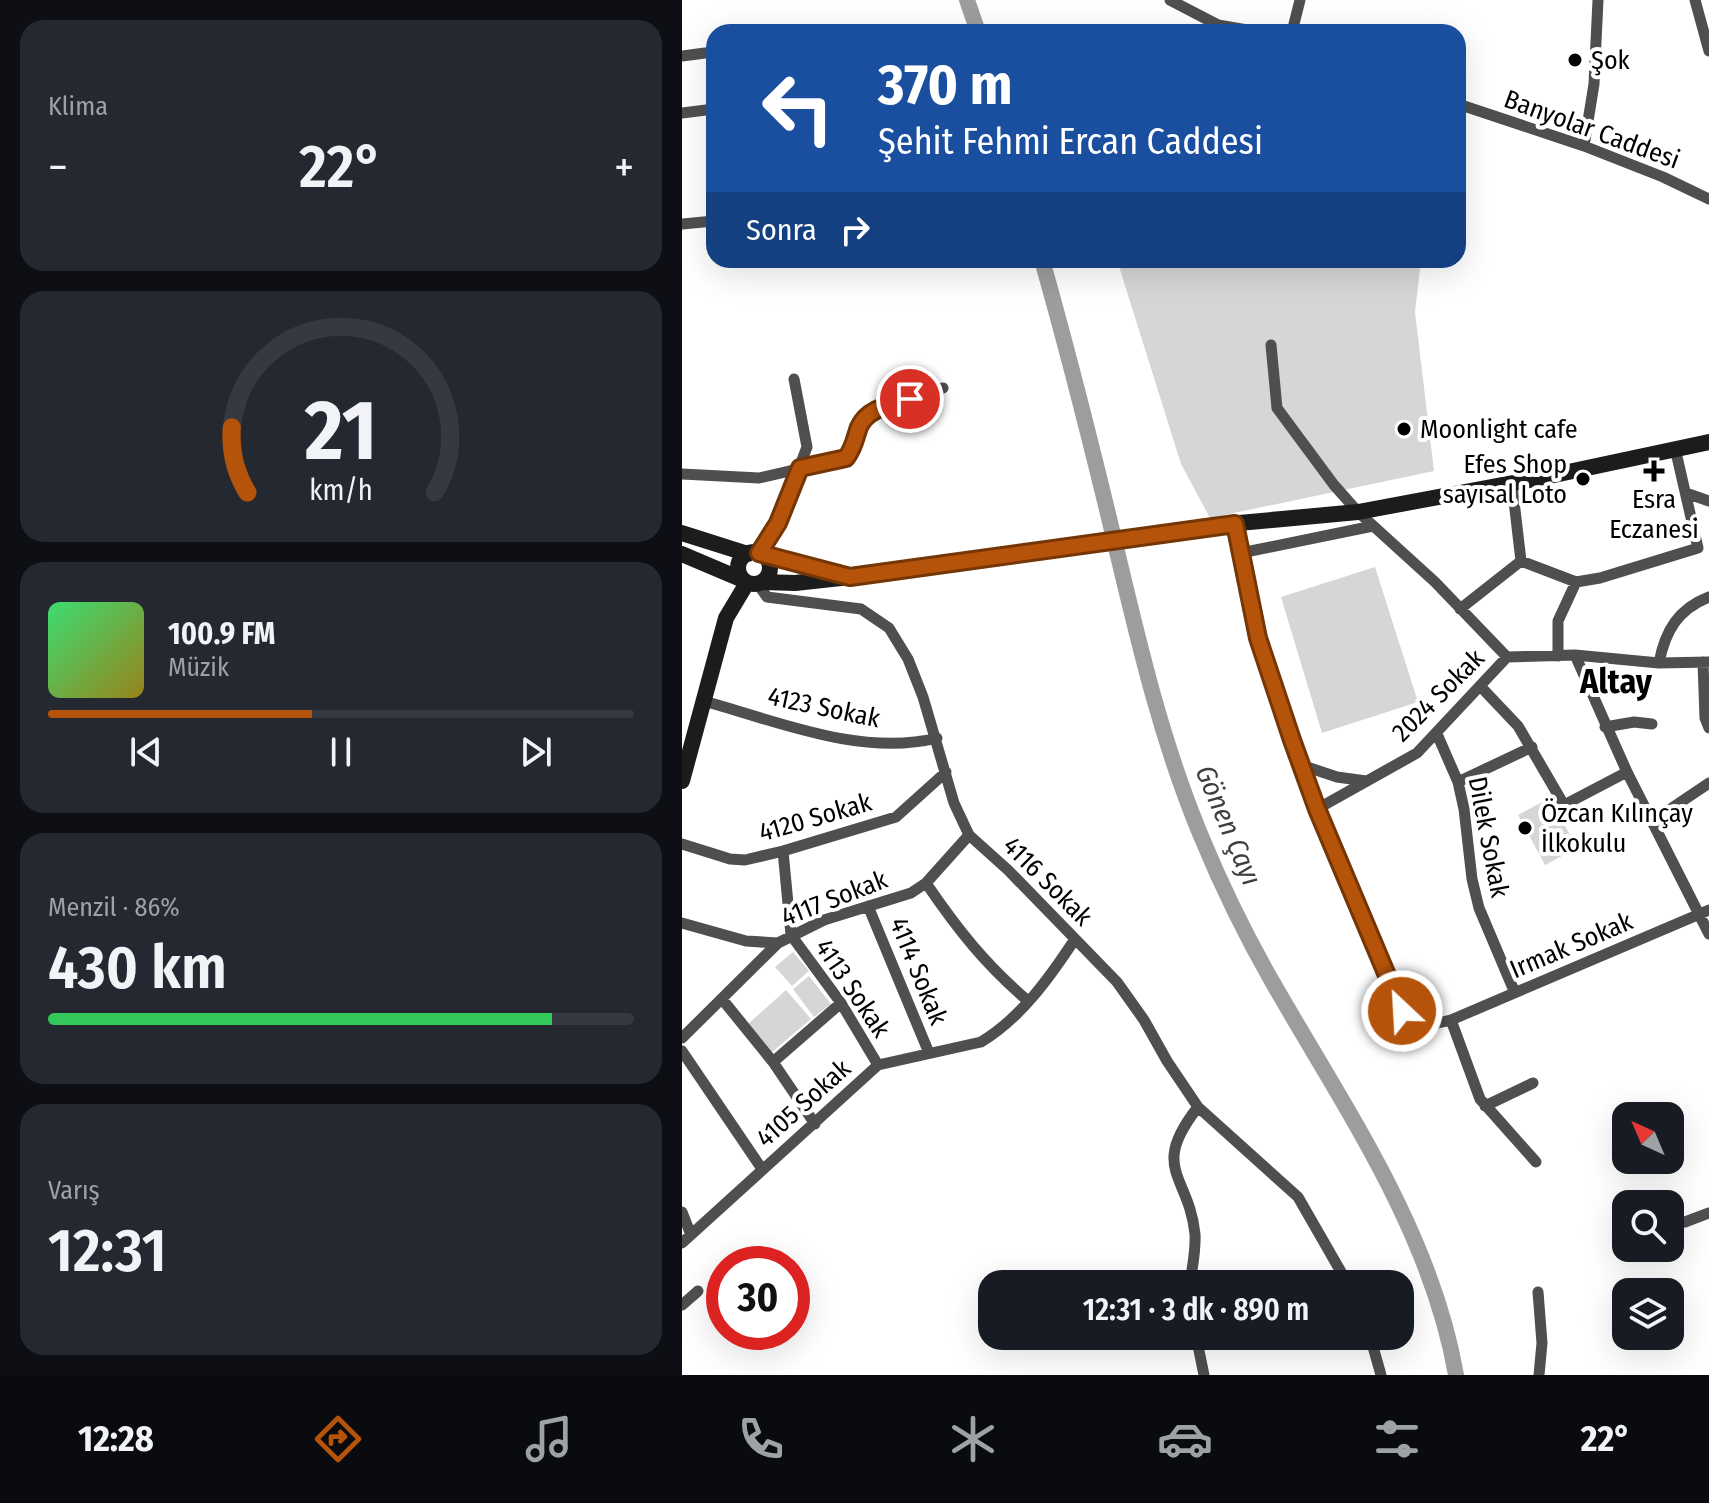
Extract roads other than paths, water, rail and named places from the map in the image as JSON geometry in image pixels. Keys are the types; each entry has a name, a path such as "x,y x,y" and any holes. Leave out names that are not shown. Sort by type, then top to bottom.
{"main road":[{"path":"682,554 753,582 795,583 1217,525 1358,512 1512,484 1709,442"},
{"path":"682,533 850,577"},
{"path":"753,582 738,565 757,554"},
{"path":"682,781 726,618 753,582 770,569 757,554"}],"street":[{"path":"1170,0 1216,24"},
{"path":"1294,24 1300,0"},
{"path":"1584,146 1594,84 1598,0"},
{"path":"1695,0 1709,51"},
{"path":"682,56 705,53"},
{"name":"Banyolar Caddesi","path":"1466,107 1584,146 1709,199"},
{"path":"682,113 706,110"},
{"path":"682,224 706,222"},
{"path":"1271,345 1277,408 1334,485 1358,512 1435,582 1507,657 1575,655 1659,663 1706,662 1705,718 1709,728"},
{"path":"757,554 778,523 807,447 794,379"},
{"path":"682,474 759,478 846,458 870,412 943,388"},
{"path":"1521,561 1576,582 1704,549 1675,448"},
{"path":"1512,484 1521,561"},
{"path":"1686,493 1709,501"},
{"name":"Irmak Sokak","path":"1235,524 1258,638 1301,765 1402,1011 1412,1021 1425,1027 1451,1020 1704,912"},
{"path":"1241,553 1373,526"},
{"path":"1460,609 1521,561"},
{"name":"4116 Sokak","path":"753,582 767,597 861,609 889,628 908,659 937,738 960,820 969,835 1008,870 1117,982 1198,1107 1298,1197 1340,1270"},
{"path":"1558,656 1558,621 1576,582"},
{"path":"1659,663 1664,638 1675,620 1695,602 1709,597"},
{"path":"1575,655 1605,727 1651,822 1704,912 1709,934"},
{"name":"2024 Sokak","path":"1317,809 1417,753 1507,657"},
{"path":"1481,687 1518,726 1564,805 1627,772"},
{"name":"4123 Sokak","path":"704,701 846,740 914,744 937,738"},
{"path":"1605,727 1634,722 1652,724"},
{"name":"Dilek Sokak","path":"1437,734 1458,782 1479,908 1515,993"},
{"path":"1458,782 1532,747"},
{"path":"1301,765 1337,777 1367,781"},
{"name":"4120 Sokak","path":"682,844 730,859 745,860 783,851 896,817 946,772"},
{"path":"1651,822 1709,783"},
{"name":"4117 Sokak","path":"682,1038 778,943 824,920 911,893 926,883 969,835"},
{"path":"783,851 791,935"},
{"path":"926,883 955,926 994,972 1028,1001"},
{"name":"4114 Sokak","path":"868,906 929,1053"},
{"path":"682,923 746,941 778,943"},
{"name":"4113 Sokak","path":"791,935 841,1003 878,1065"},
{"name":"4105 Sokak","path":"686,1239 878,1065 981,1042 995,1033 1051,975 1075,939"},
{"path":"722,999 773,1062 815,1124"},
{"path":"773,1062 841,1003"},
{"path":"1451,1020 1485,1106 1536,1162"},
{"path":"682,1051 762,1169"},
{"path":"1485,1106 1533,1083"},
{"path":"1191,1270 1195,1235 1173,1155 1181,1129 1198,1107"},
{"path":"682,1212 686,1239"},
{"path":"1685,1222 1709,1213"},
{"path":"682,1305 698,1291"},
{"path":"1538,1292 1542,1343 1539,1375"},
{"path":"1199,1350 1204,1375"},
{"path":"1374,1350 1381,1375"}],"waterway":[{"name":"Gönen Çayı","path":"967,0 975,24"},
{"name":"Gönen Çayı","path":"1044,268 1149,679 1186,797 1244,929 1356,1124 1406,1220 1444,1322 1456,1375"}],"place":[{"name":"Şok","path":"1575,60"},
{"name":"Moonlight cafe","path":"1404,429"},
{"name":"Esra Eczanesi","path":"1654,471"},
{"name":"Efes Shop sayısal Loto","path":"1583,479"},
{"name":"Özcan Kılınçay İlkokulu","path":"1525,828"}],"district":[{"name":"Altay","path":"1616,681"}]}
